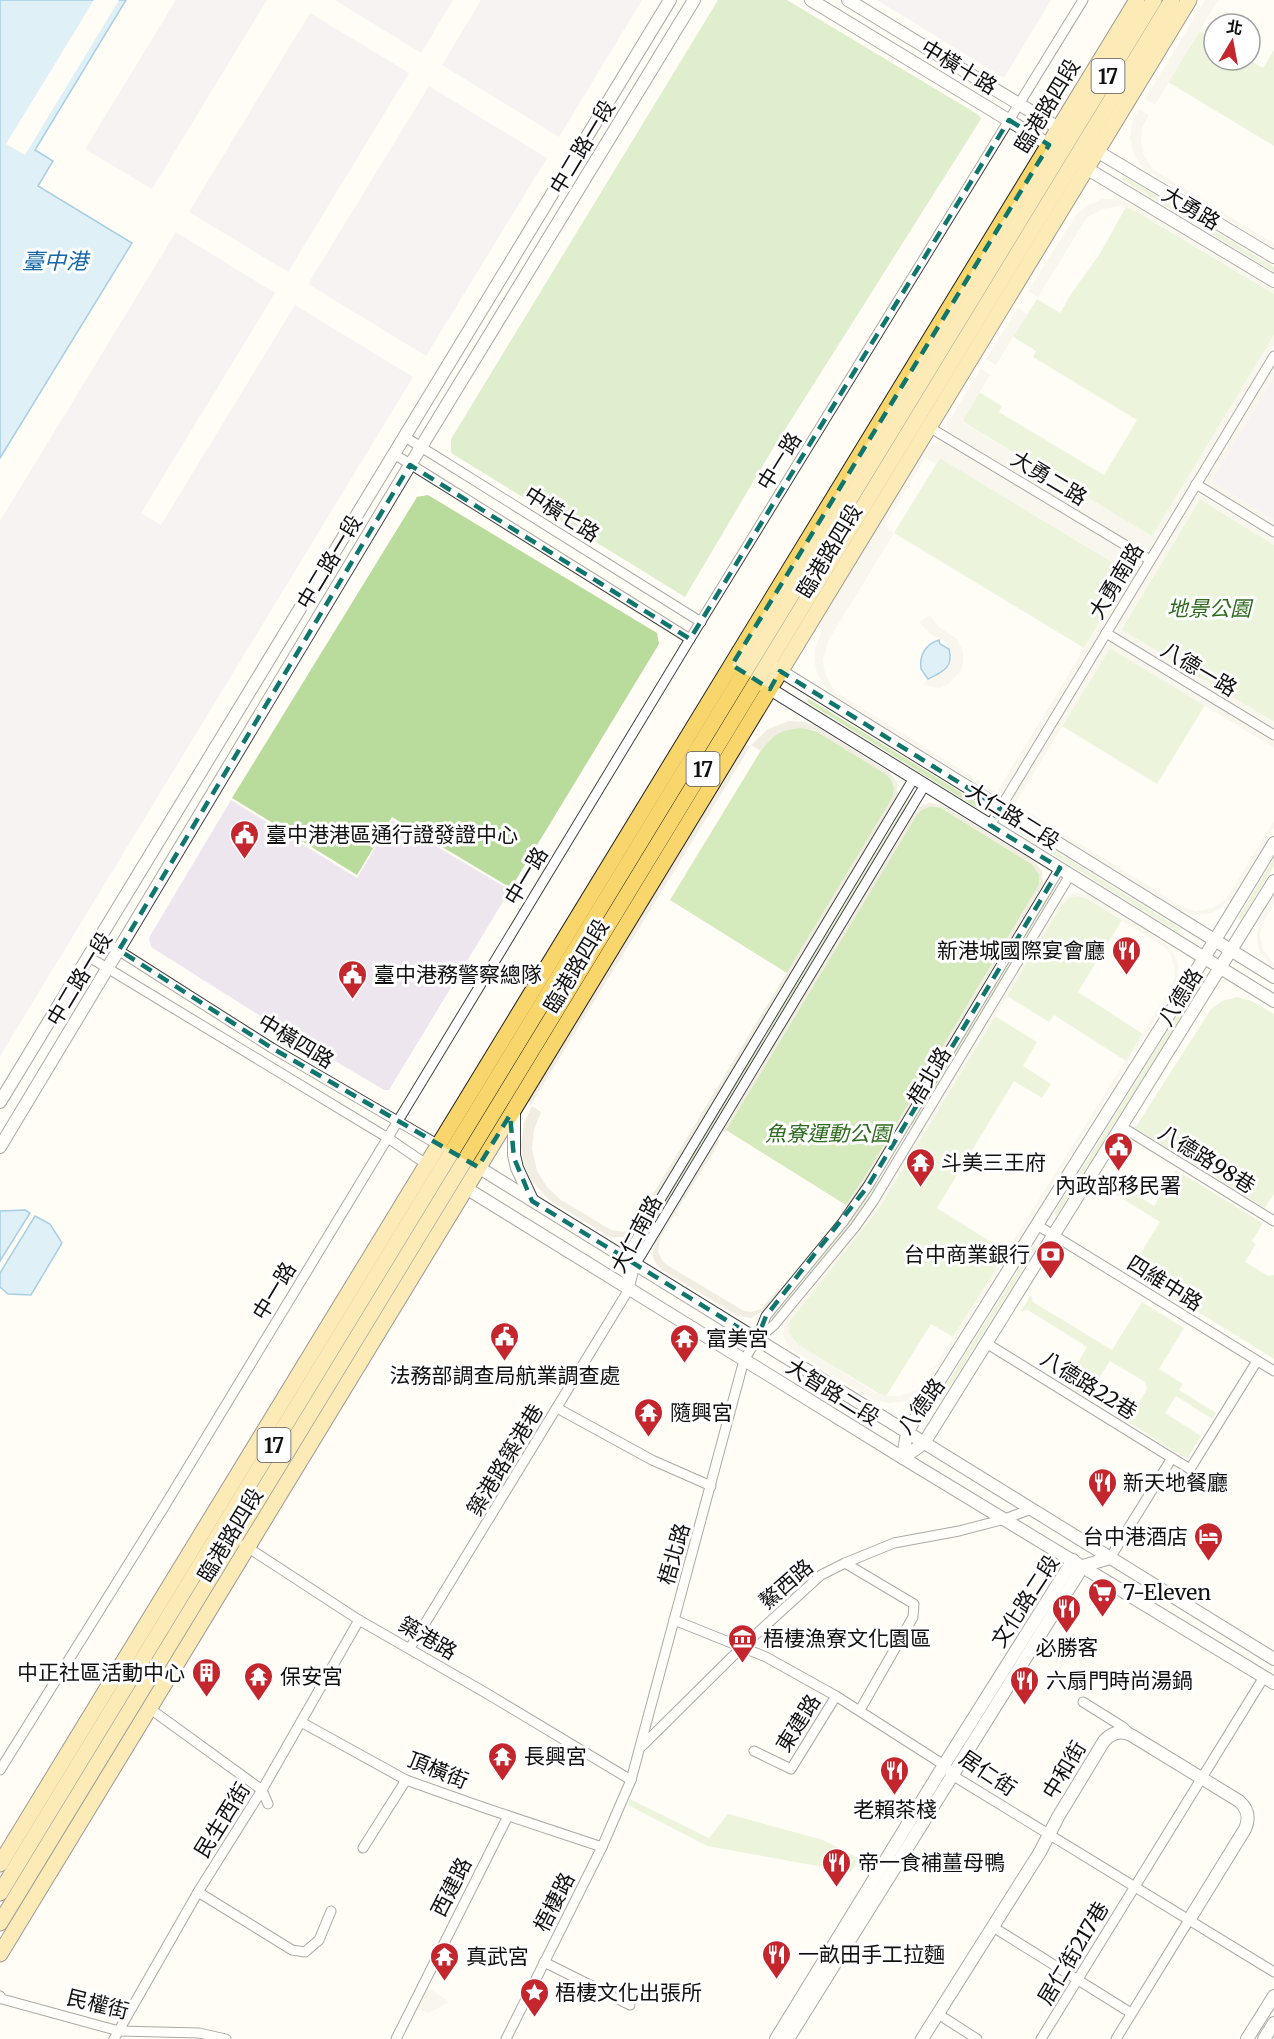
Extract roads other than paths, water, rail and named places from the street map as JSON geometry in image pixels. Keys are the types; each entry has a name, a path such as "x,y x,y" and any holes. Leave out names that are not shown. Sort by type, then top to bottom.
{"main road":[{"name":"臨港路四段","path":"1078,140 1137,0"},
{"name":"臨港路四段","path":"0,1893 228,1535 447,1176 1078,140 1154,0"},
{"name":"臨港路四段","path":"0,1923 228,1535 1068,156 1172,0"},
{"name":"臨港路四段","path":"1078,140 1189,0"},
{"name":"臨港路四段","path":"761,660 929,427 1068,156"},
{"name":"臨港路四段","path":"459,1156 514,1109 751,677"},
{"name":"臨港路四段","path":"0,1954 149,1708 228,1535"},
{"name":"臨港路四段","path":"0,1864 228,1535"}],"street":[{"name":"中二路一段","path":"0,1102 670,0"},
{"name":"中二路一段","path":"0,1147 410,465 694,0"},
{"name":"中橫十路","path":"811,0 1068,156"},
{"name":"中橫十路","path":"848,0 1078,140"},
{"name":"中一路","path":"0,1770 170,1497 690,639 1083,0"},
{"name":"大勇路","path":"1078,140 1274,257"},
{"name":"大勇路","path":"1068,156 1274,281"},
{"name":"大勇南路","path":"990,825 1274,356"},
{"name":"大勇二路","path":"929,427 1150,560"},
{"name":"中橫七路","path":"405,437 701,622"},
{"name":"中橫七路","path":"394,454 690,639"},
{"path":"1196,484 1274,532"},
{"name":"八德一路","path":"1106,633 1274,735"},
{"name":"大仁路二段","path":"761,660 1000,808 1226,959 1274,1001"},
{"name":"大仁路二段","path":"751,677 1065,871 1226,959 1274,977"},
{"name":"大仁南路","path":"629,1289 630,1261 920,781"},
{"name":"八德路","path":"903,1458 907,1432 1274,843"},
{"name":"梧北路","path":"632,1780 744,1360 757,1339 766,1316 843,1222 862,1195 1065,871"},
{"name":"八德路","path":"903,1458 924,1443 1274,881"},
{"name":"中橫四路","path":"99,938 272,1048 459,1156"},
{"name":"中橫四路","path":"89,957 447,1176"},
{"path":"514,1109 514,1156 532,1201"},
{"name":"八德路98巷","path":"1122,1127 1274,1221"},
{"name":"大智路二段","path":"459,1156 1274,1659"},
{"name":"大智路二段","path":"447,1176 903,1458 1269,1680"},
{"name":"四維中路","path":"1037,1225 1274,1371"},
{"name":"築港路築港巷","path":"410,1648 629,1289"},
{"name":"八德路22巷","path":"986,1343 1172,1458"},
{"path":"1110,1558 1172,1458 1190,1469 1257,1361"},
{"path":"557,1408 652,1460 711,1486"},
{"name":"鰲西路","path":"641,1747 743,1646 821,1575 894,1543 1005,1519 1031,1509"},
{"name":"築港路","path":"228,1535 359,1620 632,1780"},
{"name":"文化路二段","path":"776,2039 1078,1563 1110,1558"},
{"path":"845,1563 914,1604 913,1617 860,1710"},
{"name":"民生西街","path":"116,2035 198,1892 262,1790 359,1620"},
{"name":"居仁街","path":"674,1620 743,1646 860,1710 948,1770 1049,1834 1274,1972"},
{"name":"居仁街217巷","path":"1041,2039 1202,1778 1269,1680"},
{"name":"東建路","path":"754,1752 791,1769 836,1696"},
{"path":"1083,1702 1123,1727 1131,1735 1242,1803 1247,1812 1248,1822 1116,2039"},
{"path":"149,1708 262,1790 268,1804"},
{"name":"頂橫街","path":"301,1722 406,1780 602,1847"},
{"name":"中和街","path":"922,2039 993,1927 1104,1741 1117,1733 1131,1735"},
{"name":"文化路二段","path":"788,2039 948,1770"},
{"path":"363,1848 406,1780"},
{"name":"梧棲路","path":"506,2039 602,1847 632,1780"},
{"name":"西建路","path":"396,2039 508,1816"},
{"path":"198,1892 292,1950 305,1952 319,1940 330,1911"},
{"path":"993,1927 1131,2013"},
{"path":"544,1962 630,2005"},
{"name":"民權街","path":"0,1996 2,1999 116,2035 199,2033 226,2039"},
{"path":"1247,2039 1274,1996"},
{"path":"938,2014 978,2039"},
{"path":"1264,2039 1274,2023"}],"water":[{"name":"臺中港","path":"0,0 126,0 35,150 53,161 38,186 132,243 0,458"},
{"path":"939,640 940,644 949,649 950,661 946,668 928,679 921,669 922,655 927,647"},
{"path":"25,1210 30,1213 0,1261 0,1211"},
{"path":"35,1216 50,1224 62,1243 31,1295 8,1294 0,1287 0,1273"}],"place":[{"name":"臺中港港區通行證發證中心","path":"245,860"},
{"name":"新港城國際宴會廳","path":"1126,976"},
{"name":"臺中港務警察總隊","path":"353,1000"},
{"name":"內政部移民署","path":"1118,1172"},
{"name":"斗美三王府","path":"920,1188"},
{"name":"台中商業銀行","path":"1051,1280"},
{"name":"法務部調查局航業調查處","path":"505,1362"},
{"name":"富美宮","path":"685,1364"},
{"name":"隨興宮","path":"649,1438"},
{"name":"新天地餐廳","path":"1102,1508"},
{"name":"台中港酒店","path":"1209,1562"},
{"name":"7-Eleven","path":"1102,1618"},
{"name":"必勝客","path":"1067,1634"},
{"name":"梧棲漁寮文化園區","path":"742,1664"},
{"name":"中正社區活動中心","path":"206,1698"},
{"name":"保安宮","path":"259,1702"},
{"name":"六扇門時尚湯鍋","path":"1025,1706"},
{"name":"長興宮","path":"503,1782"},
{"name":"老賴茶棧","path":"895,1796"},
{"name":"帝一食補薑母鴨","path":"837,1888"},
{"name":"一畝田手工拉麵","path":"777,1980"},
{"name":"真武宮","path":"445,1982"},
{"name":"梧棲文化出張所","path":"534,2018"}],"park label":[{"name":"地景公園","path":"1209,608"},
{"name":"魚寮運動公園","path":"828,1133"}]}
